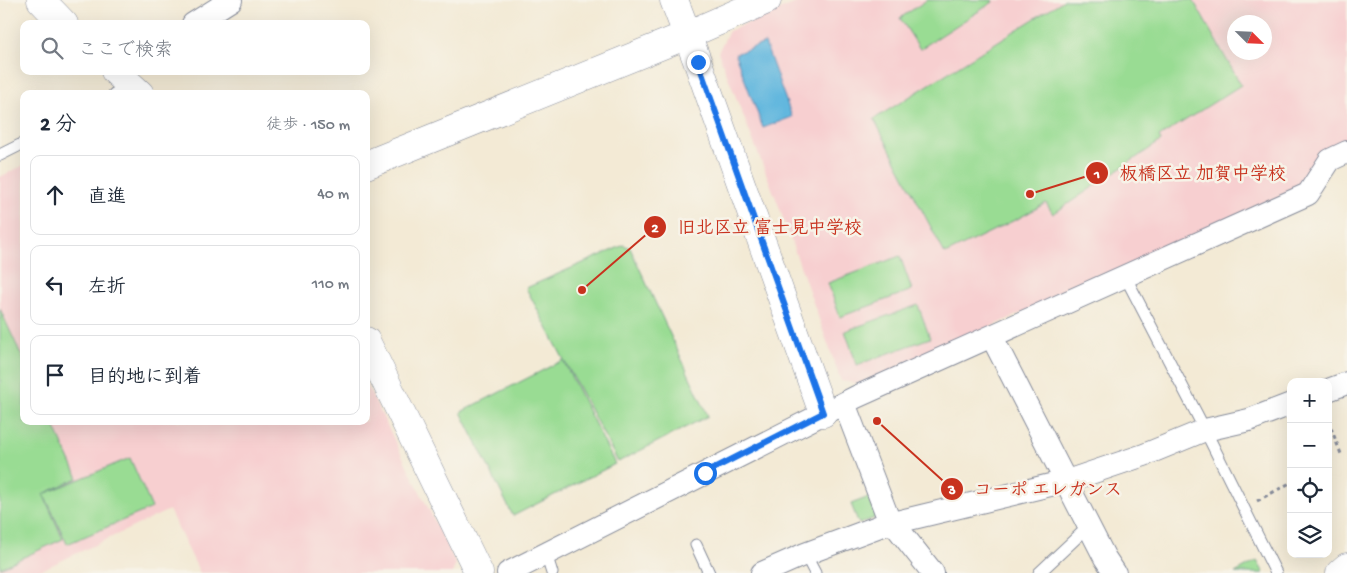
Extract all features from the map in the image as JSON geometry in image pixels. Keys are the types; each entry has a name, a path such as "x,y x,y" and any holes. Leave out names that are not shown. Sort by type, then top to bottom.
{"street":[{"path":"41,0 60,20"},
{"path":"199,20 231,0"},
{"path":"674,0 833,408 887,515 912,549 933,573"},
{"path":"370,163 687,35 767,0"},
{"path":"508,573 549,563 833,408 1308,194 1330,160 1345,158"},
{"path":"992,337 1105,558 1115,573"},
{"path":"370,349 479,573"},
{"path":"1332,388 1347,382"},
{"path":"762,573 810,563 880,526 1067,481 1144,455 1205,430 1249,420 1287,406"},
{"path":"1340,573 1347,567"}],"lane":[{"path":"0,154 20,145"},
{"path":"1126,276 1276,573"},
{"path":"1040,573 1089,526"},
{"path":"696,545 709,573"}],"path":[{"path":"1329,423 1341,454"},
{"path":"1244,508 1287,485"}],"shaded area":[{"path":"803,0 1347,0 1347,140 1322,151 1301,188 863,384 841,381 777,201 718,52 729,31"},
{"path":"20,167 20,425 370,425 370,391 456,564 452,573 200,573 169,510 35,573 0,573 0,177"}],"green space":[{"path":"927,0 992,0 993,2 920,49 900,18"},
{"path":"1064,0 1193,0 1241,85 1159,137 1161,141 1053,214 1046,203 945,254 874,119"},
{"path":"624,245 630,248 708,416 618,462 526,288"},
{"path":"900,256 912,290 840,317 828,283"},
{"path":"918,305 930,338 857,365 845,331"},
{"path":"0,309 20,352 20,425 54,425 78,478 43,494 63,539 0,568"},
{"path":"563,360 615,464 513,516 461,412"},
{"path":"130,458 152,508 67,544 44,494"},
{"path":"869,497 877,517 859,524 851,504"},
{"path":"1257,561 1264,573 1235,573"}],"water":[{"path":"765,43 792,117 763,128 735,54"}],"place":[{"name":"板橋区立 加賀中学校","path":"1030,194"},
{"name":"旧北区立 富士見中学校","path":"582,290"},
{"name":"コーポ エレガンス","path":"877,421"}],"route":[{"path":"698,62 823,413 705,473"}]}
